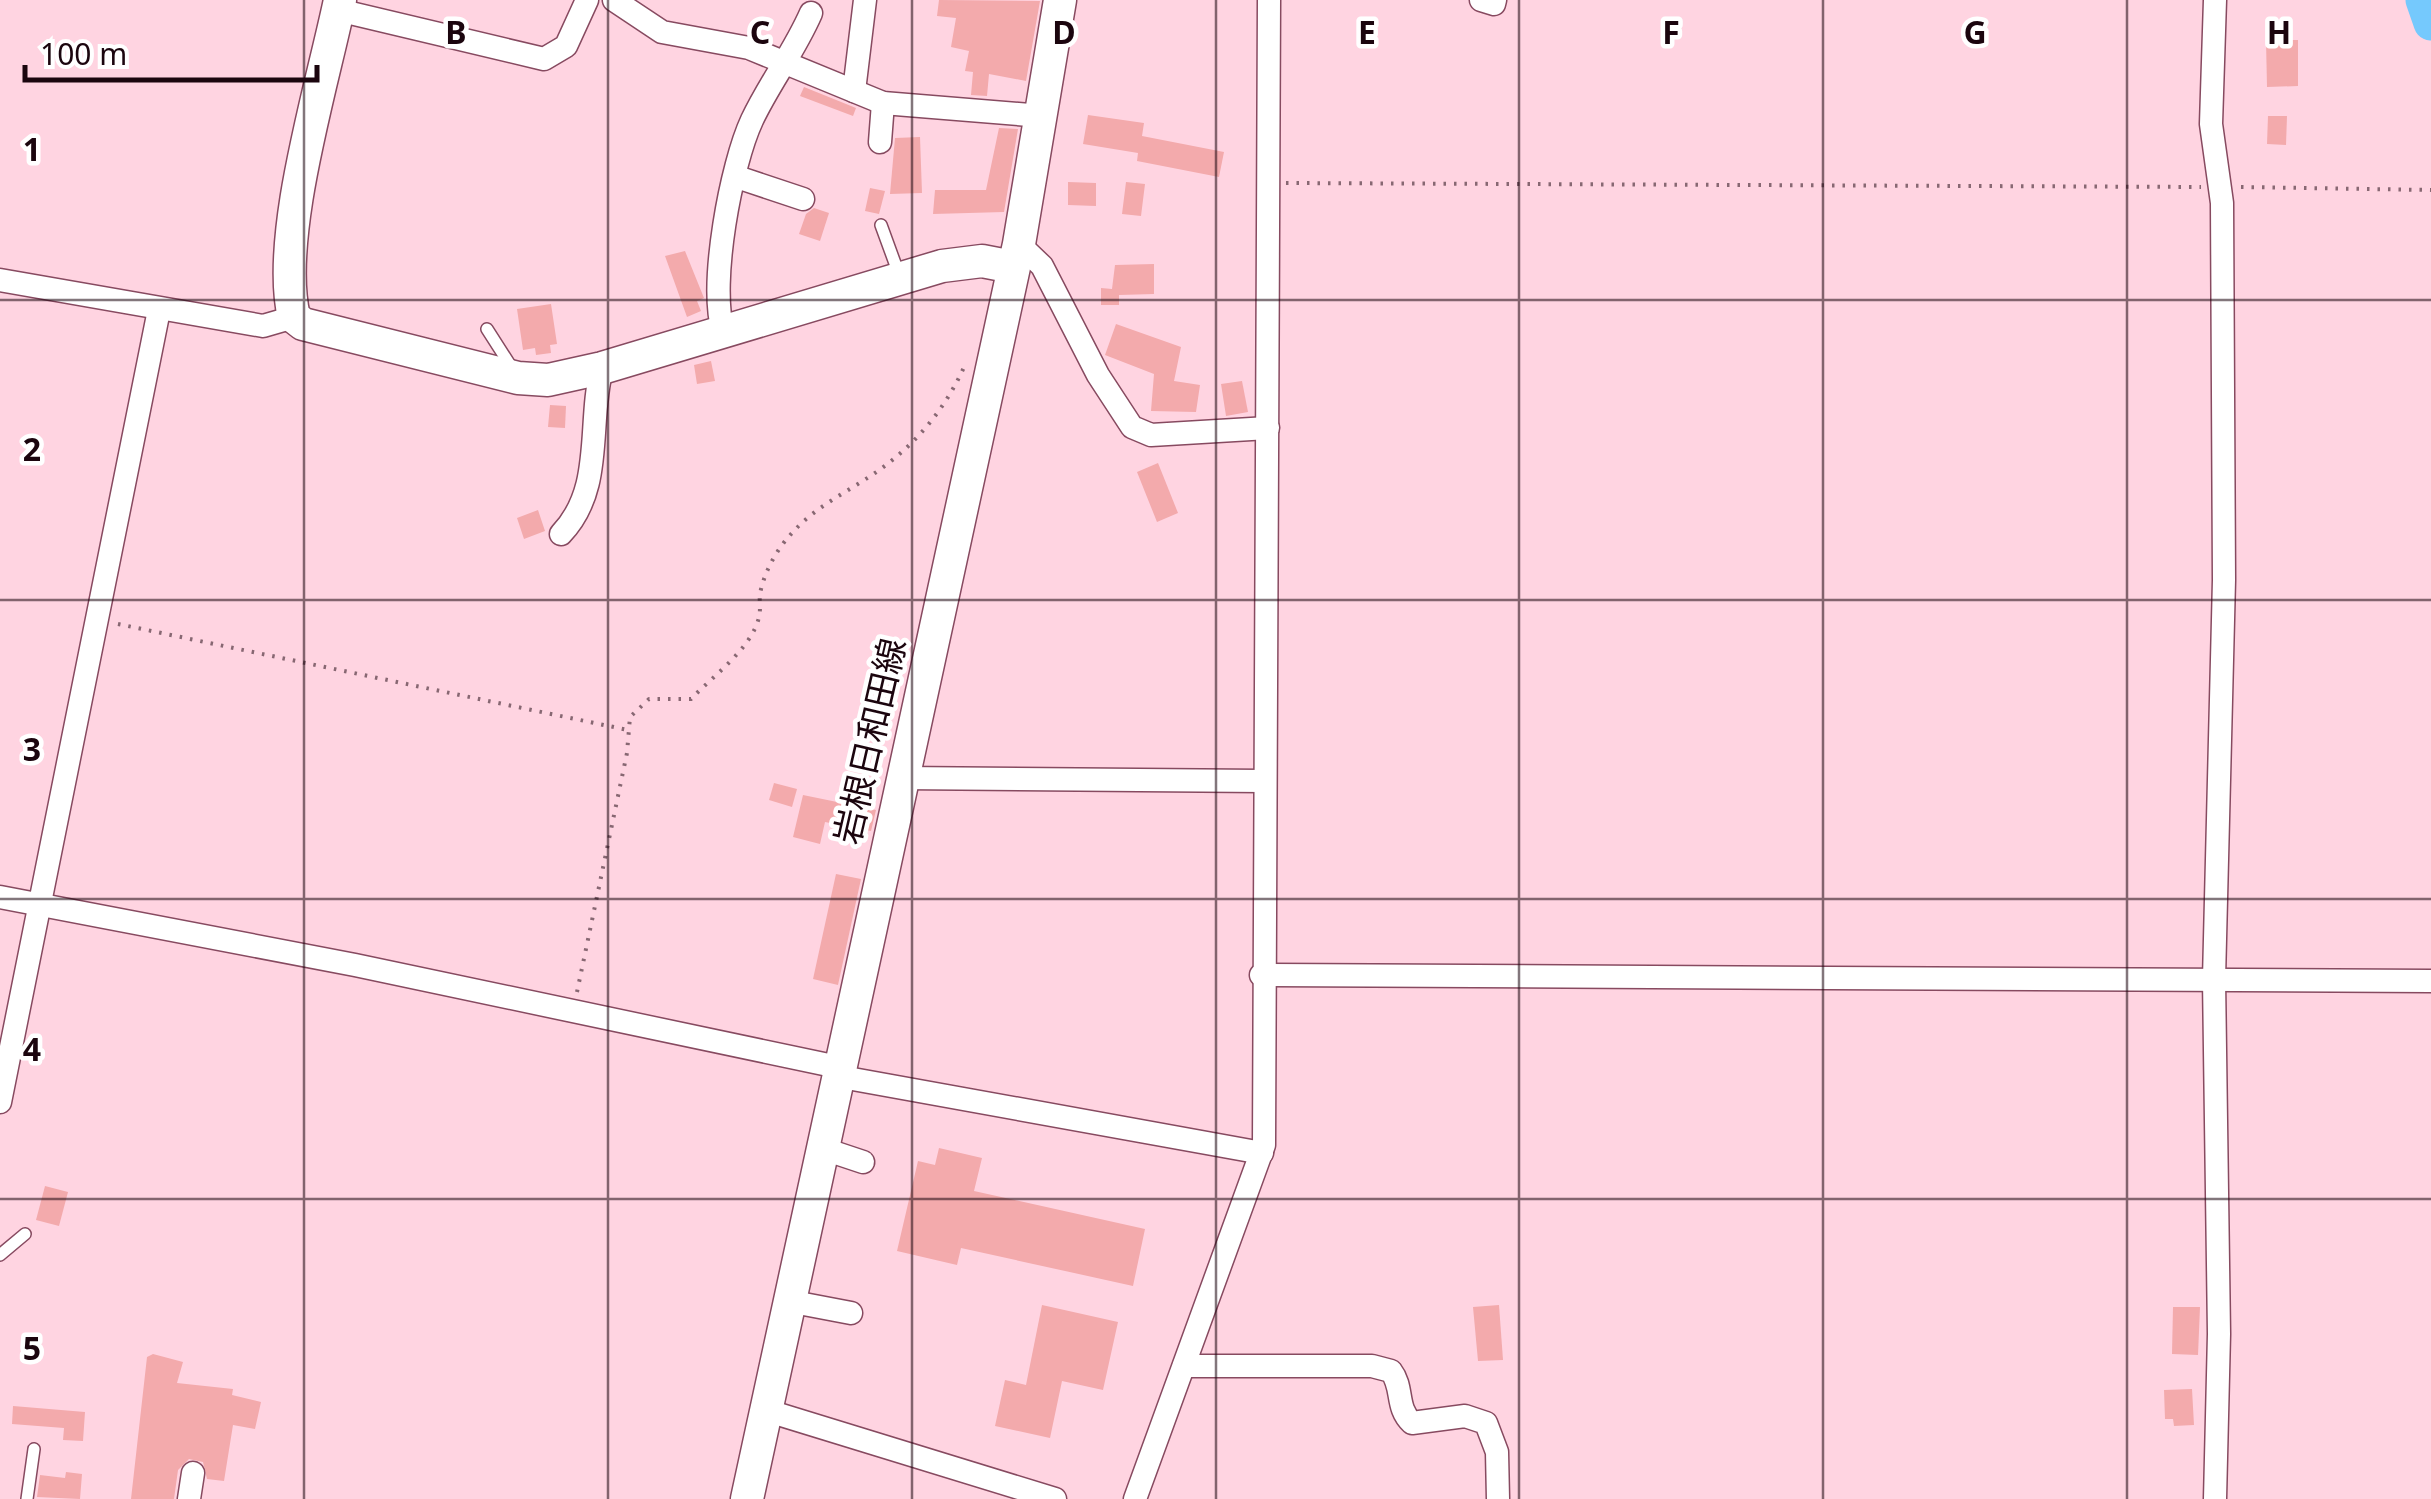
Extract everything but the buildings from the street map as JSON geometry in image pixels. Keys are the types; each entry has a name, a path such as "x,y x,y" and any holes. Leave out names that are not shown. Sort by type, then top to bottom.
{"main road":[{"name":"岩根日和田線","path":"746,1499 1016,255 1060,0"},
{"path":"339,5 302,172 290,278 294,317 365,343 518,378 570,378 942,266 1016,255"}],"street":[{"path":"339,5 544,58 566,46 587,0"},
{"path":"614,0 662,32 749,48 882,103 1042,116"},
{"path":"854,91 865,0"},
{"path":"1135,1499 1262,1153 1269,0"},
{"path":"1481,0 1494,4 1495,0"},
{"path":"2215,0 2210,124 2219,187 2224,580 2214,979 2219,1334 2215,1499"},
{"path":"723,331 718,285 750,125 780,71 788,64 812,13"},
{"path":"880,142 882,103"},
{"path":"737,177 803,199"},
{"path":"1016,255 1042,266 1098,375 1132,427 1151,435 1268,428"},
{"path":"0,280 263,326 294,317"},
{"path":"0,1102 36,905 159,310"},
{"path":"561,534 577,517 587,486 599,418 594,402 602,368"},
{"path":"901,778 1263,781"},
{"path":"0,897 572,1011 837,1072 1262,1153"},
{"path":"1261,974 2431,981"},
{"path":"821,1148 863,1162"},
{"path":"788,1302 851,1312"},
{"path":"1184,1366 1372,1366 1392,1371 1401,1412 1412,1423 1465,1416 1486,1424 1497,1452 1498,1499"},
{"path":"766,1410 1055,1499"},
{"path":"190,1499 192,1472"}],"lane":[{"path":"881,225 901,278"},
{"path":"487,329 518,378"},
{"path":"0,1255 25,1234"},
{"path":"27,1499 34,1449"}],"path":[{"path":"1266,182 2431,190"},
{"path":"572,1011 630,717 649,699 691,699 749,638 760,617 760,595 769,567 790,536 811,514 877,472 920,435 951,396 967,361"},
{"path":"94,619 628,730"}],"waterway":[{"path":"2423,0 2431,23"}]}
